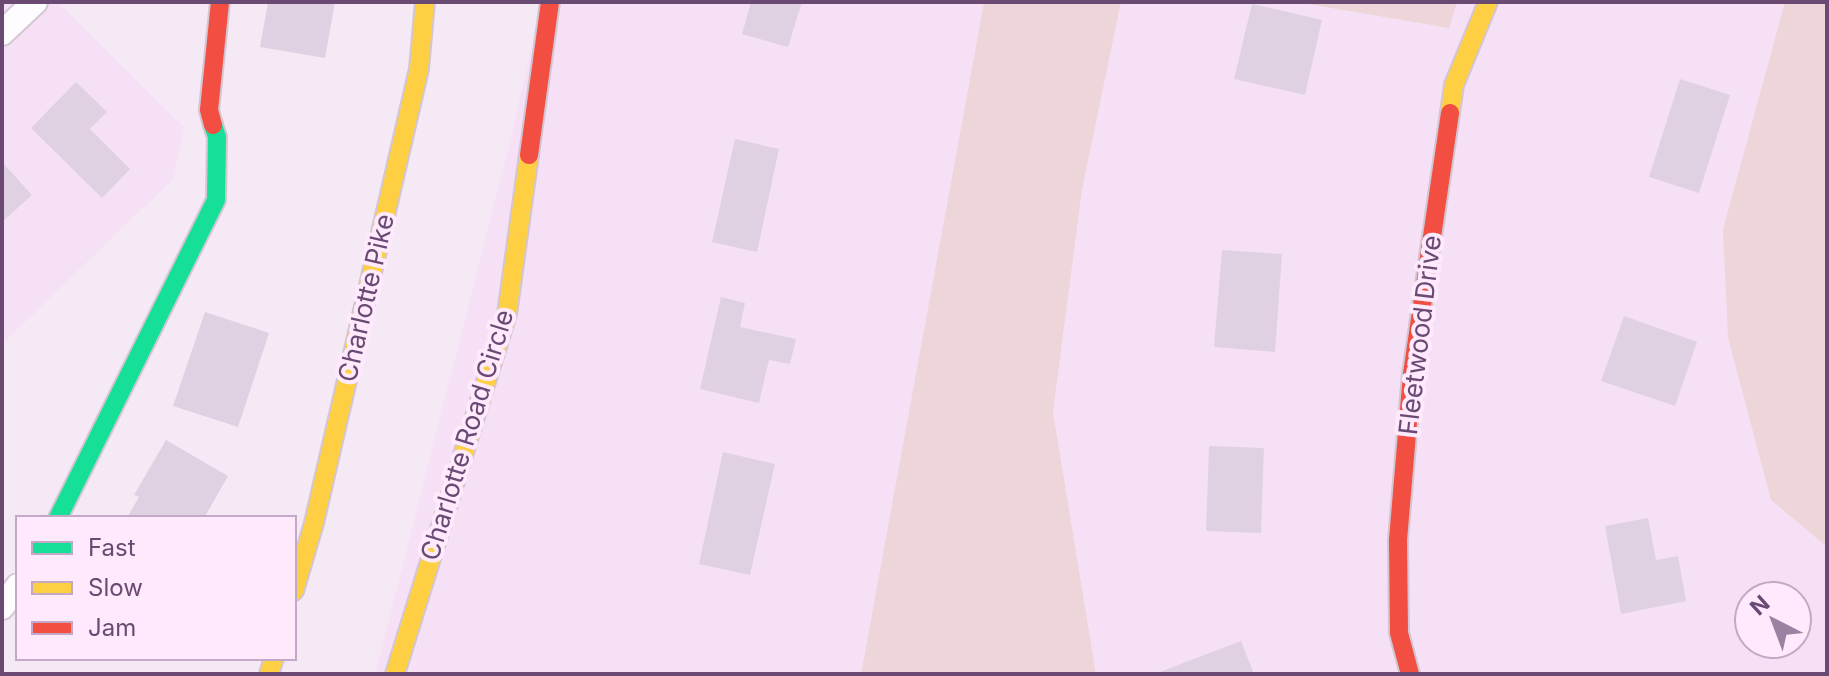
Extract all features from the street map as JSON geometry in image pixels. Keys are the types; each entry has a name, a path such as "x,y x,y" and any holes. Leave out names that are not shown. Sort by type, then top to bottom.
{"street":[{"path":"2,33 35,2"},
{"path":"59,516 216,200 217,137 209,110 220,2"},
{"name":"Charlotte Pike","path":"296,584 314,523 419,69 425,2"},
{"name":"Charlotte Road Circle","path":"395,674 507,314 550,2"},
{"name":"Fleetwood Drive","path":"1410,674 1399,633 1398,540 1412,374 1454,85 1488,2"},
{"path":"2,607 16,589"}],"shaded area":[{"path":"2,2 57,2 184,127 173,179 2,344"},
{"path":"541,2 984,2 861,674 375,674 512,134"},
{"path":"984,2 1121,2 1082,190 1053,412 1096,674 861,674"},
{"path":"1121,2 1295,2 1448,28 1457,2 1785,2 1723,229 1728,338 1771,500 1827,547 1827,674 1096,674 1053,412 1082,190"},
{"path":"1295,2 1457,2 1449,28"},
{"path":"1785,2 1827,2 1827,547 1771,500 1728,338 1723,229"}],"building":[{"path":"268,2 335,2 325,58 260,47"},
{"path":"751,2 802,2 788,47 742,34"},
{"path":"1252,4 1322,20 1305,95 1234,79"},
{"path":"1680,79 1730,95 1699,193 1649,177"},
{"path":"76,82 107,112 90,129 130,169 102,198 31,128"},
{"path":"735,139 779,149 757,252 712,242"},
{"path":"2,162 32,195 2,222"},
{"path":"1222,250 1282,254 1275,352 1214,347"},
{"path":"721,297 745,303 740,327 796,339 790,364 769,360 759,403 700,389"},
{"path":"205,312 269,333 238,427 173,406"},
{"path":"1624,316 1697,342 1675,406 1601,381"},
{"path":"166,440 228,476 205,516 128,516 139,497 134,495"},
{"path":"1209,446 1264,448 1261,533 1206,531"},
{"path":"723,452 775,464 750,575 699,564"},
{"path":"1648,518 1656,560 1678,556 1686,601 1621,614 1605,526"},
{"path":"1241,641 1254,674 1160,672"}],"traffic: fast":[{"path":"59,516 216,200 217,137 213,125"}],"traffic: slow":[{"path":"296,584 314,523 419,69 425,2"},
{"path":"1450,113 1454,85 1488,2"},
{"path":"395,674 507,314 529,155"},
{"path":"269,674 273,660"}],"traffic: jam":[{"path":"213,125 209,110 220,2"},
{"path":"529,155 550,2"},
{"path":"1410,674 1399,633 1398,540 1412,374 1450,113"}]}
